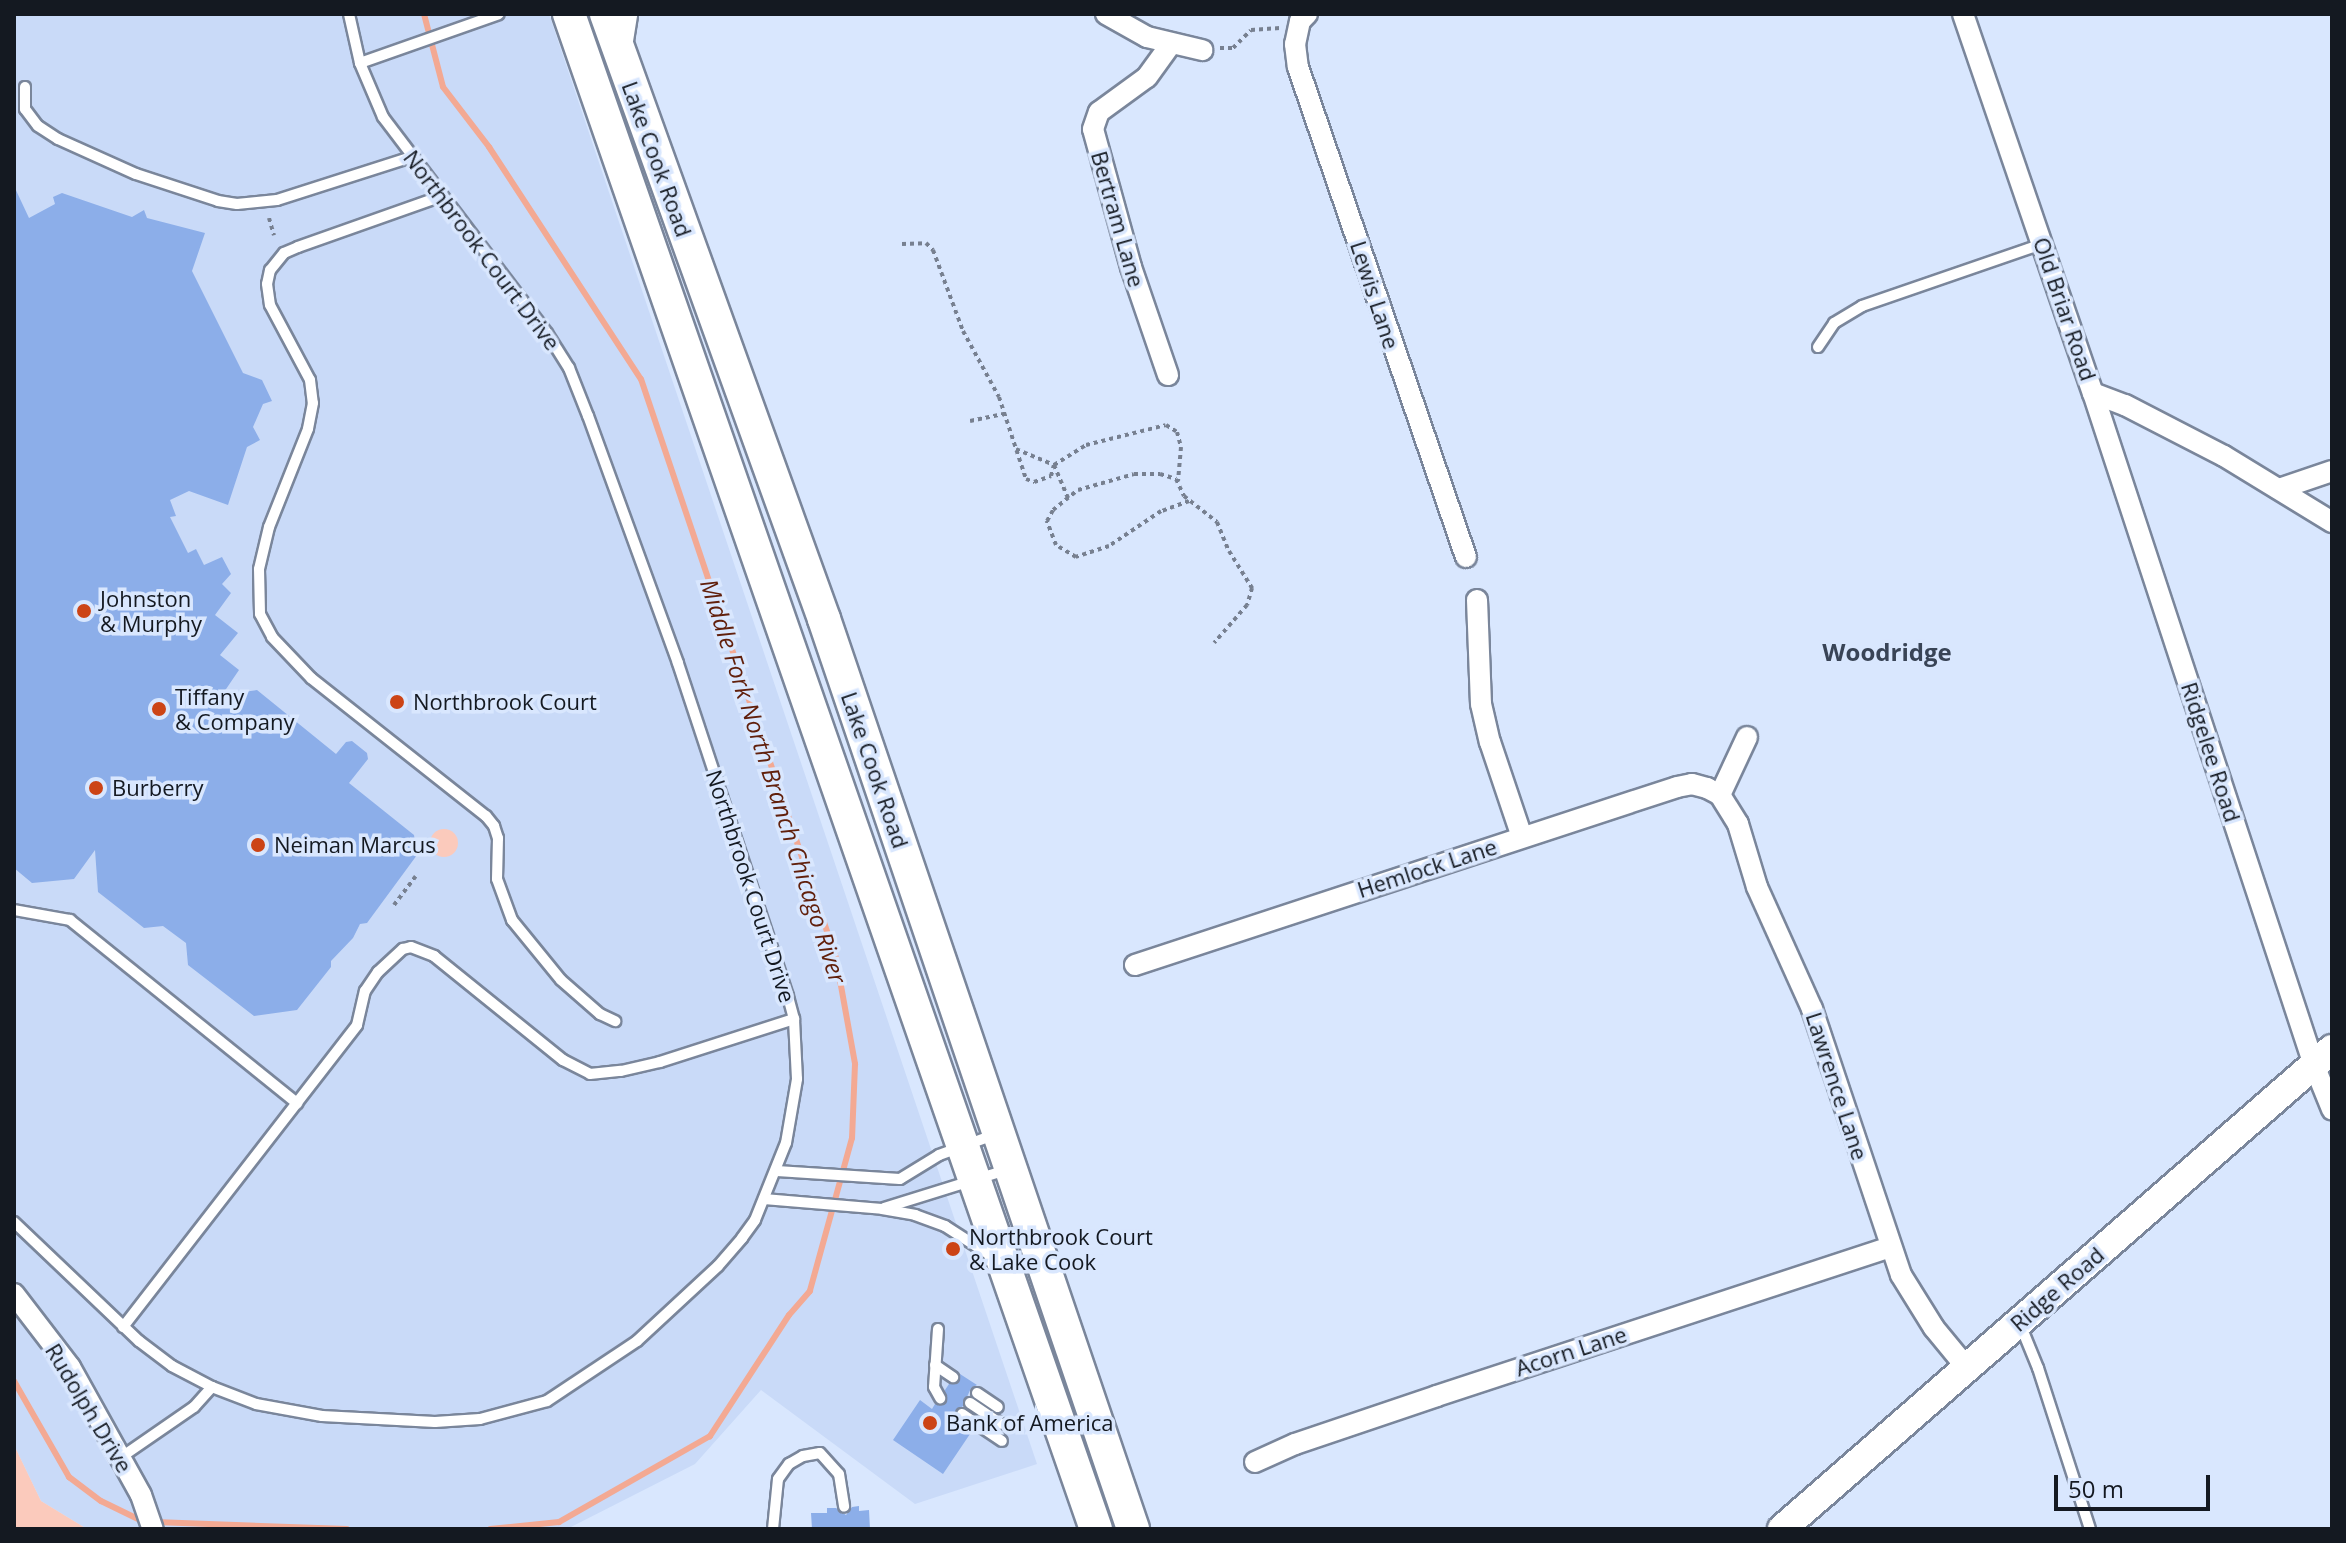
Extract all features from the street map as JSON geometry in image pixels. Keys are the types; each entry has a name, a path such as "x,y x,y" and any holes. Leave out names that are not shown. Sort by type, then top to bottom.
{"main road":[{"name":"Lake Cook Road","path":"569,14 1096,1529"},
{"name":"Lake Cook Road","path":"606,14 828,633 1133,1529"}],"street":[{"path":"624,67 622,41 627,14"},
{"path":"1106,14 1147,37 1170,45 1202,50"},
{"name":"Old Briar Road","path":"1963,14 2093,393 2125,405 2279,489 2332,522"},
{"name":"Lewis Lane","path":"1302,22 1298,67 1466,557"},
{"name":"Bertram Lane","path":"1168,375 1131,267 1093,129 1099,112 1147,77 1170,45"},
{"name":"Ridgelee Road","path":"2093,393 2323,1057 2332,1109"},
{"path":"2279,489 2332,471"},
{"path":"1477,600 1481,704 1490,742 1522,837"},
{"path":"1720,795 1747,737"},
{"name":"Hemlock Lane","path":"1135,965 1677,787 1692,784 1720,795"},
{"name":"Lawrence Lane","path":"1720,795 1738,824 1757,887 1812,1009 1901,1275 1934,1328 1967,1368"},
{"name":"Ridge Road","path":"1782,1529 2323,1057"},
{"name":"Acorn Lane","path":"1255,1462 1295,1444 1890,1247"},
{"name":"Rudolph Drive","path":"14,1294 70,1367 141,1495 153,1529"}],"lane":[{"name":"Northbrook Court Drive","path":"14,1222 123,1327 172,1366 212,1387 256,1404 350,1418 446,1422 480,1419 525,1408 576,1385 637,1341 718,1266 755,1220 786,1143 797,1079 794,1019 683,679 569,368 547,333 383,117 360,63 349,14"},
{"path":"360,63 499,14"},
{"path":"25,87 25,109 38,126 58,139 136,174 218,201 237,204 277,200 412,157"},
{"path":"442,196 284,253 270,270 267,284 270,305 310,380 313,403 308,429 274,515 259,569 260,614 272,637 311,678 486,816 498,838 497,879 512,920 561,980 600,1014 615,1021"},
{"path":"1818,347 1834,323 1862,306 2042,244"},
{"path":"14,910 70,920 297,1103"},
{"path":"123,1327 357,1025 365,991 395,953 411,947 434,956 563,1060 590,1074 660,1062 794,1019"},
{"path":"777,1171 885,1180 913,1174 939,1155 999,1133"},
{"path":"882,1209 1011,1168"},
{"path":"764,1199 882,1209 928,1219 982,1247 1008,1276"},
{"path":"2019,1322 2038,1368 2090,1529"},
{"path":"938,1329 934,1378 940,1398"},
{"path":"934,1378 950,1382 935,1365"},
{"path":"120,1458 194,1407 212,1387"},
{"path":"977,1393 998,1407"},
{"path":"970,1403 1001,1424"},
{"path":"962,1414 1002,1441"},
{"path":"773,1529 778,1479 789,1464 803,1456 820,1453 839,1474 844,1507"}],"path":[{"path":"1202,50 1233,48 1251,30 1302,22"},
{"path":"269,218 274,235"},
{"path":"902,244 926,243 933,250 963,331 993,381 1026,479 1034,482 1044,480 1051,476 1054,465 1086,445 1166,425 1177,432 1181,447 1178,483"},
{"path":"970,421 1003,414"},
{"path":"1016,449 1054,465 1068,498"},
{"path":"1189,501 1161,511 1109,546 1076,557 1056,545 1047,521 1053,510 1078,490 1134,474 1160,474 1176,479 1189,501 1217,522 1229,551 1252,588 1247,605 1214,643"},
{"path":"394,905 416,876"}],"shaded area":[{"name":"Northbrook Court","path":"14,14 549,14 1037,1464 915,1504 761,1390 695,1464 567,1529 87,1529 41,1501 14,1445"},
{"path":"444,829 454,833 458,843 454,853 444,857 434,853 430,843 434,833"},
{"path":"14,1445 41,1501 87,1529 14,1529"}],"building":[{"path":"14,186 29,218 55,204 53,197 62,193 132,217 144,210 147,218 205,233 192,271 243,373 262,380 272,401 263,404 253,427 260,440 247,447 228,505 189,491 170,500 176,516 170,517 188,553 196,549 204,565 222,557 231,574 222,584 231,593 215,615 238,633 220,655 239,670 222,695 257,690 336,754 346,742 352,741 367,753 368,759 349,783 414,835 417,855 367,923 360,924 353,938 331,961 331,967 297,1010 254,1016 188,965 186,943 163,926 144,928 98,892 95,850 74,879 32,883 14,868"},
{"name":"Bank of America","path":"960,1374 977,1385 971,1388 963,1406 954,1413 955,1424 970,1434 943,1474 893,1440 920,1400 932,1409 935,1404 946,1403 945,1390 949,1384 959,1382"},
{"path":"859,1506 859,1511 869,1510 870,1529 812,1529 811,1513 827,1513 827,1508 836,1508 846,1515 852,1507"}],"waterway":[{"name":"Middle Fork North Branch Chicago River","path":"424,14 443,87 489,147 641,379 836,958 855,1064 852,1138 810,1291 789,1315 710,1436 559,1522 490,1529"},
{"name":"Middle Fork North Branch Chicago River","path":"14,1381 69,1477 101,1501 144,1522"},
{"name":"Middle Fork North Branch Chicago River","path":"155,1522 347,1529"}],"place":[{"name":"Johnston & Murphy","path":"84,611"},
{"name":"Northbrook Court","path":"397,702"},
{"name":"Tiffany & Company","path":"159,709"},
{"name":"Burberry","path":"96,788"},
{"name":"Neiman Marcus","path":"258,845"},
{"name":"Northbrook Court & Lake Cook","path":"953,1249"},
{"name":"Bank of America","path":"930,1423"}],"district":[{"name":"Woodridge","path":"1887,652"}]}
